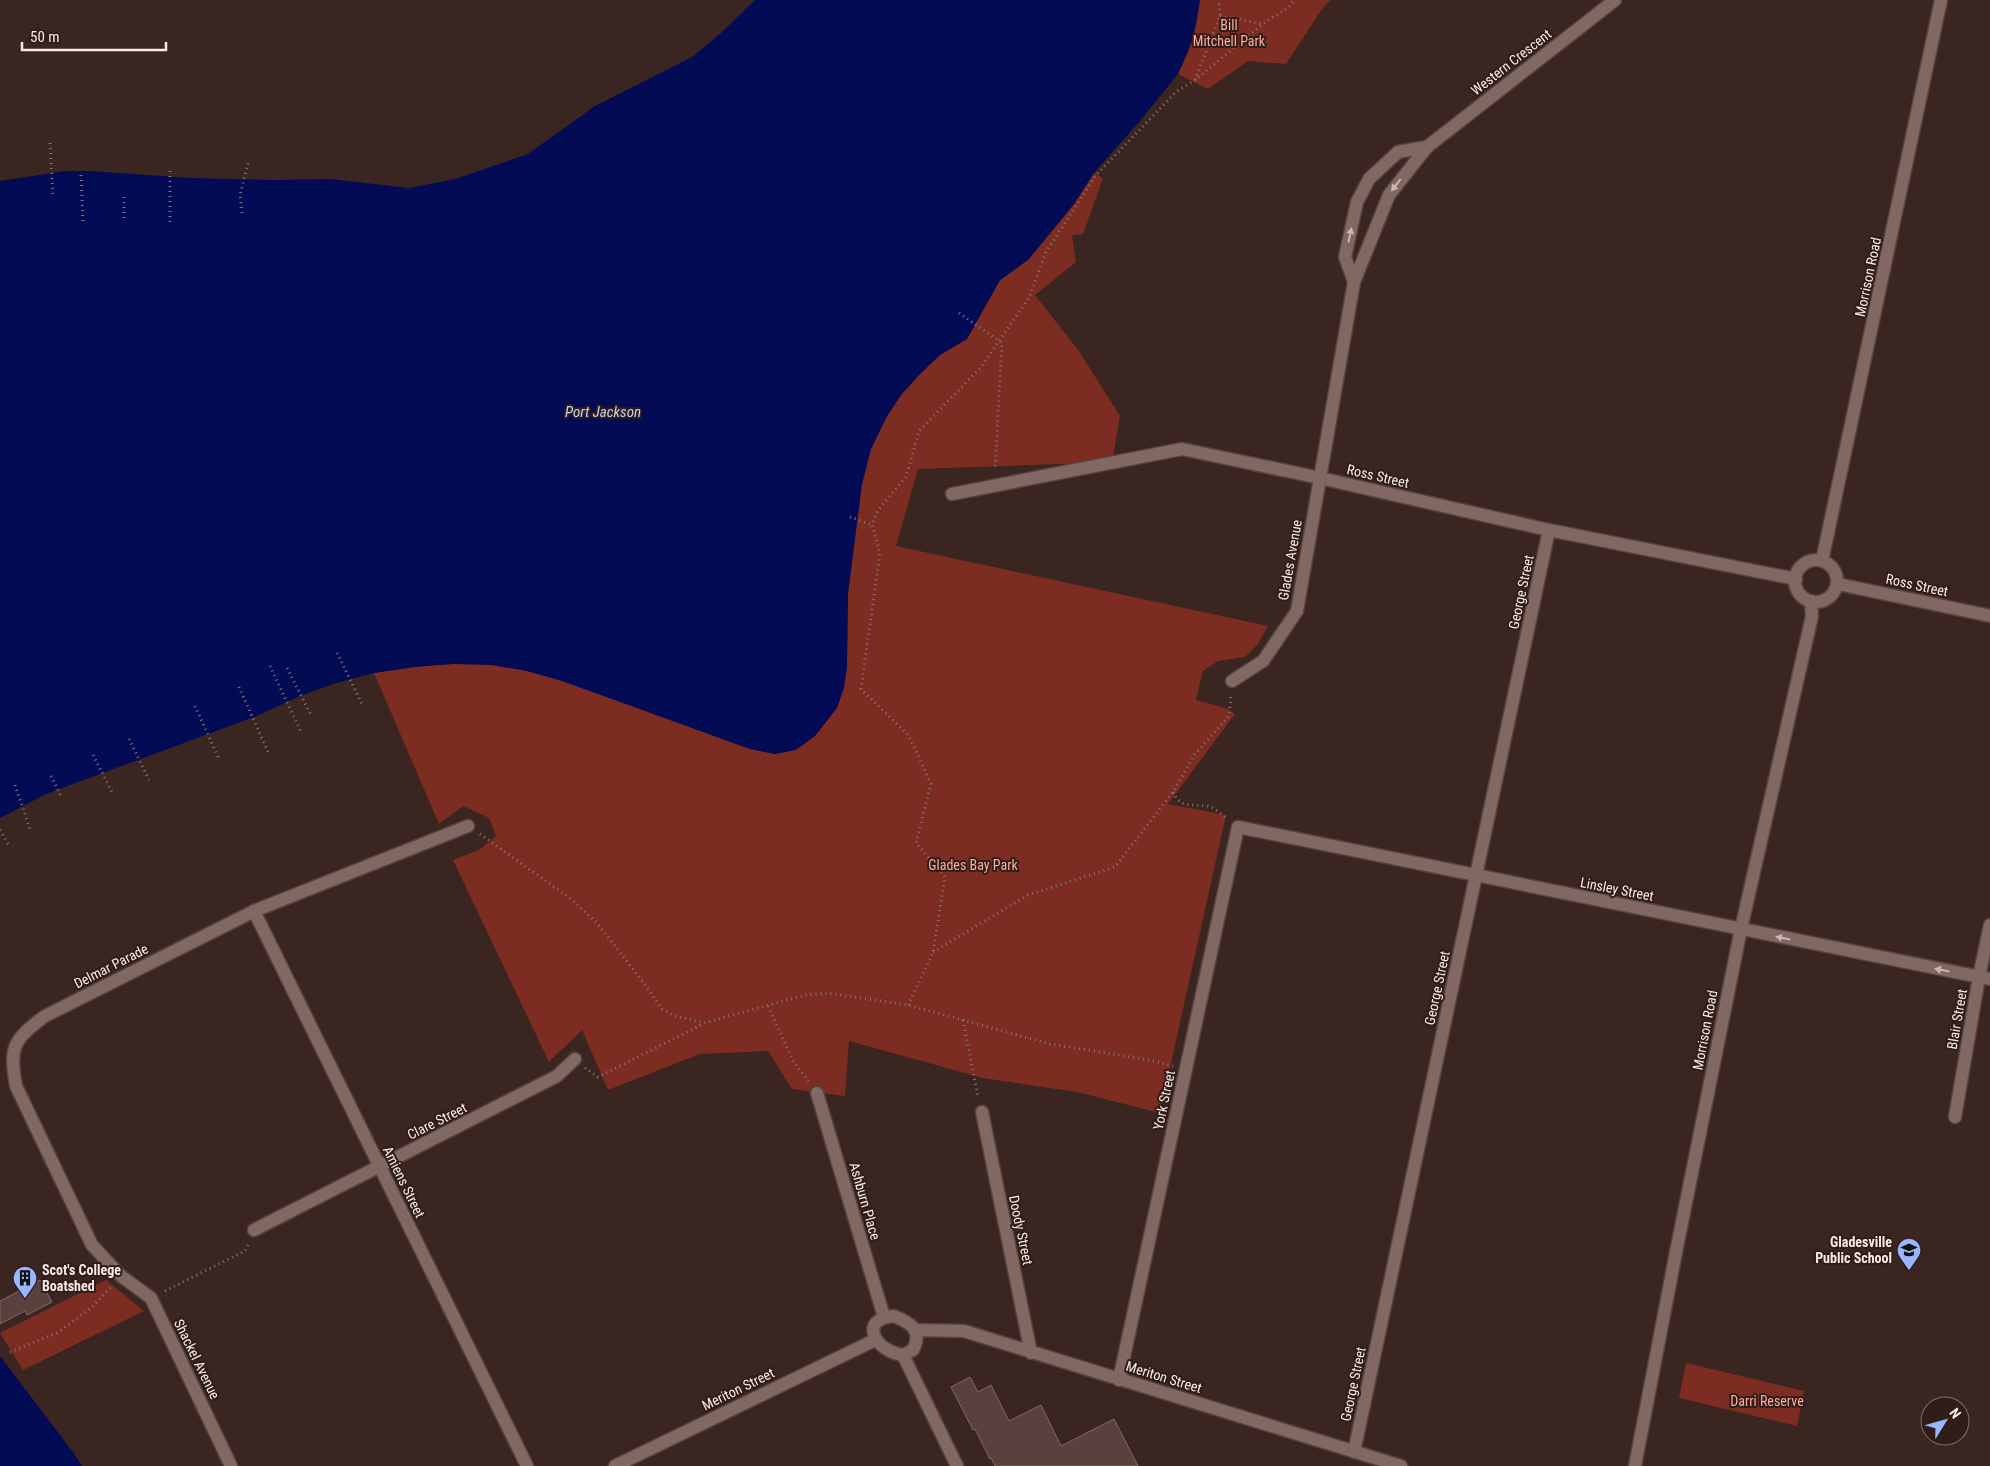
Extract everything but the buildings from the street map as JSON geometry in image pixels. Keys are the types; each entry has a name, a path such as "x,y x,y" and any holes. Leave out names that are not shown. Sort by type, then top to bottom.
{"street":[{"name":"Western Crescent","path":"1320,478 1354,282 1389,195 1426,147 1615,0"},
{"name":"Morrison Road","path":"1822,561 1941,0"},
{"name":"Western Crescent","path":"1354,282 1345,257 1357,202 1369,178 1398,152 1426,147"},
{"name":"Ross Street","path":"952,494 1182,449 1549,530 1796,579"},
{"name":"Glades Avenue","path":"1232,681 1263,661 1296,610 1320,478"},
{"name":"George Street","path":"1354,1452 1549,530"},
{"path":"1813,560 1822,561 1835,572 1838,584 1830,596 1818,601 1811,601 1800,593 1796,579 1801,566 1806,562 1813,560"},
{"name":"Ross Street","path":"1838,584 1990,616"},
{"name":"Morrison Road","path":"1635,1466 1741,929 1812,616 1811,601"},
{"name":"Delmar Parade","path":"121,1276 92,1245 16,1086 12,1063 15,1046 24,1032 45,1016 254,911 468,826"},
{"name":"Linsley Street","path":"1238,827 1984,978"},
{"name":"York Street","path":"1119,1380 1238,827"},
{"name":"Amiens Street","path":"254,911 527,1466"},
{"name":"Blair Street","path":"1955,1117 1984,978 1990,925"},
{"name":"Clare Street","path":"254,1230 557,1076 575,1060"},
{"name":"Ashburn Place","path":"817,1093 884,1317"},
{"name":"Doody Street","path":"982,1112 1031,1353"},
{"name":"Shackel Avenue","path":"121,1276 151,1298 231,1466"},
{"path":"894,1316 907,1322 915,1330 917,1336 913,1350 903,1355 889,1352 880,1346 875,1340 873,1332 876,1323 884,1317 894,1316"},
{"name":"Meriton Street","path":"915,1330 964,1332 1402,1466"},
{"name":"Meriton Street","path":"615,1466 875,1340"},
{"path":"903,1355 957,1466"}],"path":[{"path":"1195,80 1220,16 1219,0"},
{"path":"908,1005 933,953 945,877 916,843 931,784 909,736 861,689 880,553 872,525 878,510 906,477 919,431 982,366 1029,298 1046,252 1072,215 1096,175 1176,92 1195,80 1263,24 1289,7 1294,0"},
{"path":"1220,16 1263,24"},
{"path":"50,143 53,196"},
{"path":"242,213 240,194 249,160"},
{"path":"170,171 170,223"},
{"path":"81,175 83,222"},
{"path":"124,196 124,222"},
{"path":"959,313 1002,344 994,486"},
{"path":"850,517 872,525"},
{"path":"337,653 362,704"},
{"path":"270,666 302,734"},
{"path":"287,668 312,716"},
{"path":"933,953 1028,895 1115,867 1173,792 1195,754 1229,716 1232,681"},
{"path":"239,687 268,752"},
{"path":"195,706 219,759"},
{"path":"128,739 149,780"},
{"path":"93,755 113,794"},
{"path":"51,776 62,798"},
{"path":"15,785 30,829"},
{"path":"1173,792 1181,804 1212,808 1238,827"},
{"path":"468,826 572,899 597,923 662,1009 675,1016 704,1023"},
{"path":"0,830 8,844"},
{"path":"575,1060 598,1077 704,1023 806,995 827,993 908,1005 1050,1044 1150,1060 1186,1069"},
{"path":"768,1006 793,1061 817,1093"},
{"path":"963,1020 982,1112"},
{"path":"151,1298 245,1251"},
{"path":"10,1352 57,1333 90,1309 121,1276"}],"green space":[{"name":"Bill Mitchell Park","path":"1200,0 1331,0 1324,6 1286,64 1248,61 1208,89 1178,74 1193,38"},
{"name":"Glades Bay Park","path":"1094,173 1103,178 1083,234 1072,235 1076,262 1035,295 1079,351 1120,416 1112,462 918,469 896,546 1268,626 1258,644 1245,657 1218,661 1203,671 1196,700 1228,709 1235,714 1168,804 1226,815 1160,1113 1077,1092 983,1078 849,1041 845,1096 792,1089 768,1051 700,1054 608,1090 582,1030 549,1062 453,860 479,850 496,836 489,818 463,806 439,824 374,673 448,664 507,667 578,686 750,749 775,754 844,688 847,666 848,594 856,521 862,484 871,449 886,418 901,395 920,374 940,355 967,339 1000,280 1028,260 1074,204"},
{"path":"106,1280 144,1311 23,1370 0,1333"},
{"name":"Darri Reserve","path":"1686,1363 1804,1391 1797,1426 1679,1398"}],"water":[{"name":"Port Jackson","path":"755,0 1200,0 1193,39 1178,74 1094,173 1074,204 1028,260 1000,280 967,339 940,355 920,374 901,395 886,418 871,449 862,484 848,594 847,666 844,688 837,708 815,736 796,750 775,754 750,749 562,681 527,671 491,665 453,664 414,667 374,673 336,683 300,696 257,716 46,794 0,818 0,181 65,171 190,178 330,179 409,188 455,179 528,154 595,106 692,57 721,33"},
{"path":"0,1356 73,1452 82,1466 0,1466"}],"place":[{"name":"Gladesville Public School","path":"1909,1271"},
{"name":"Scot's College Boatshed","path":"25,1299"}]}
